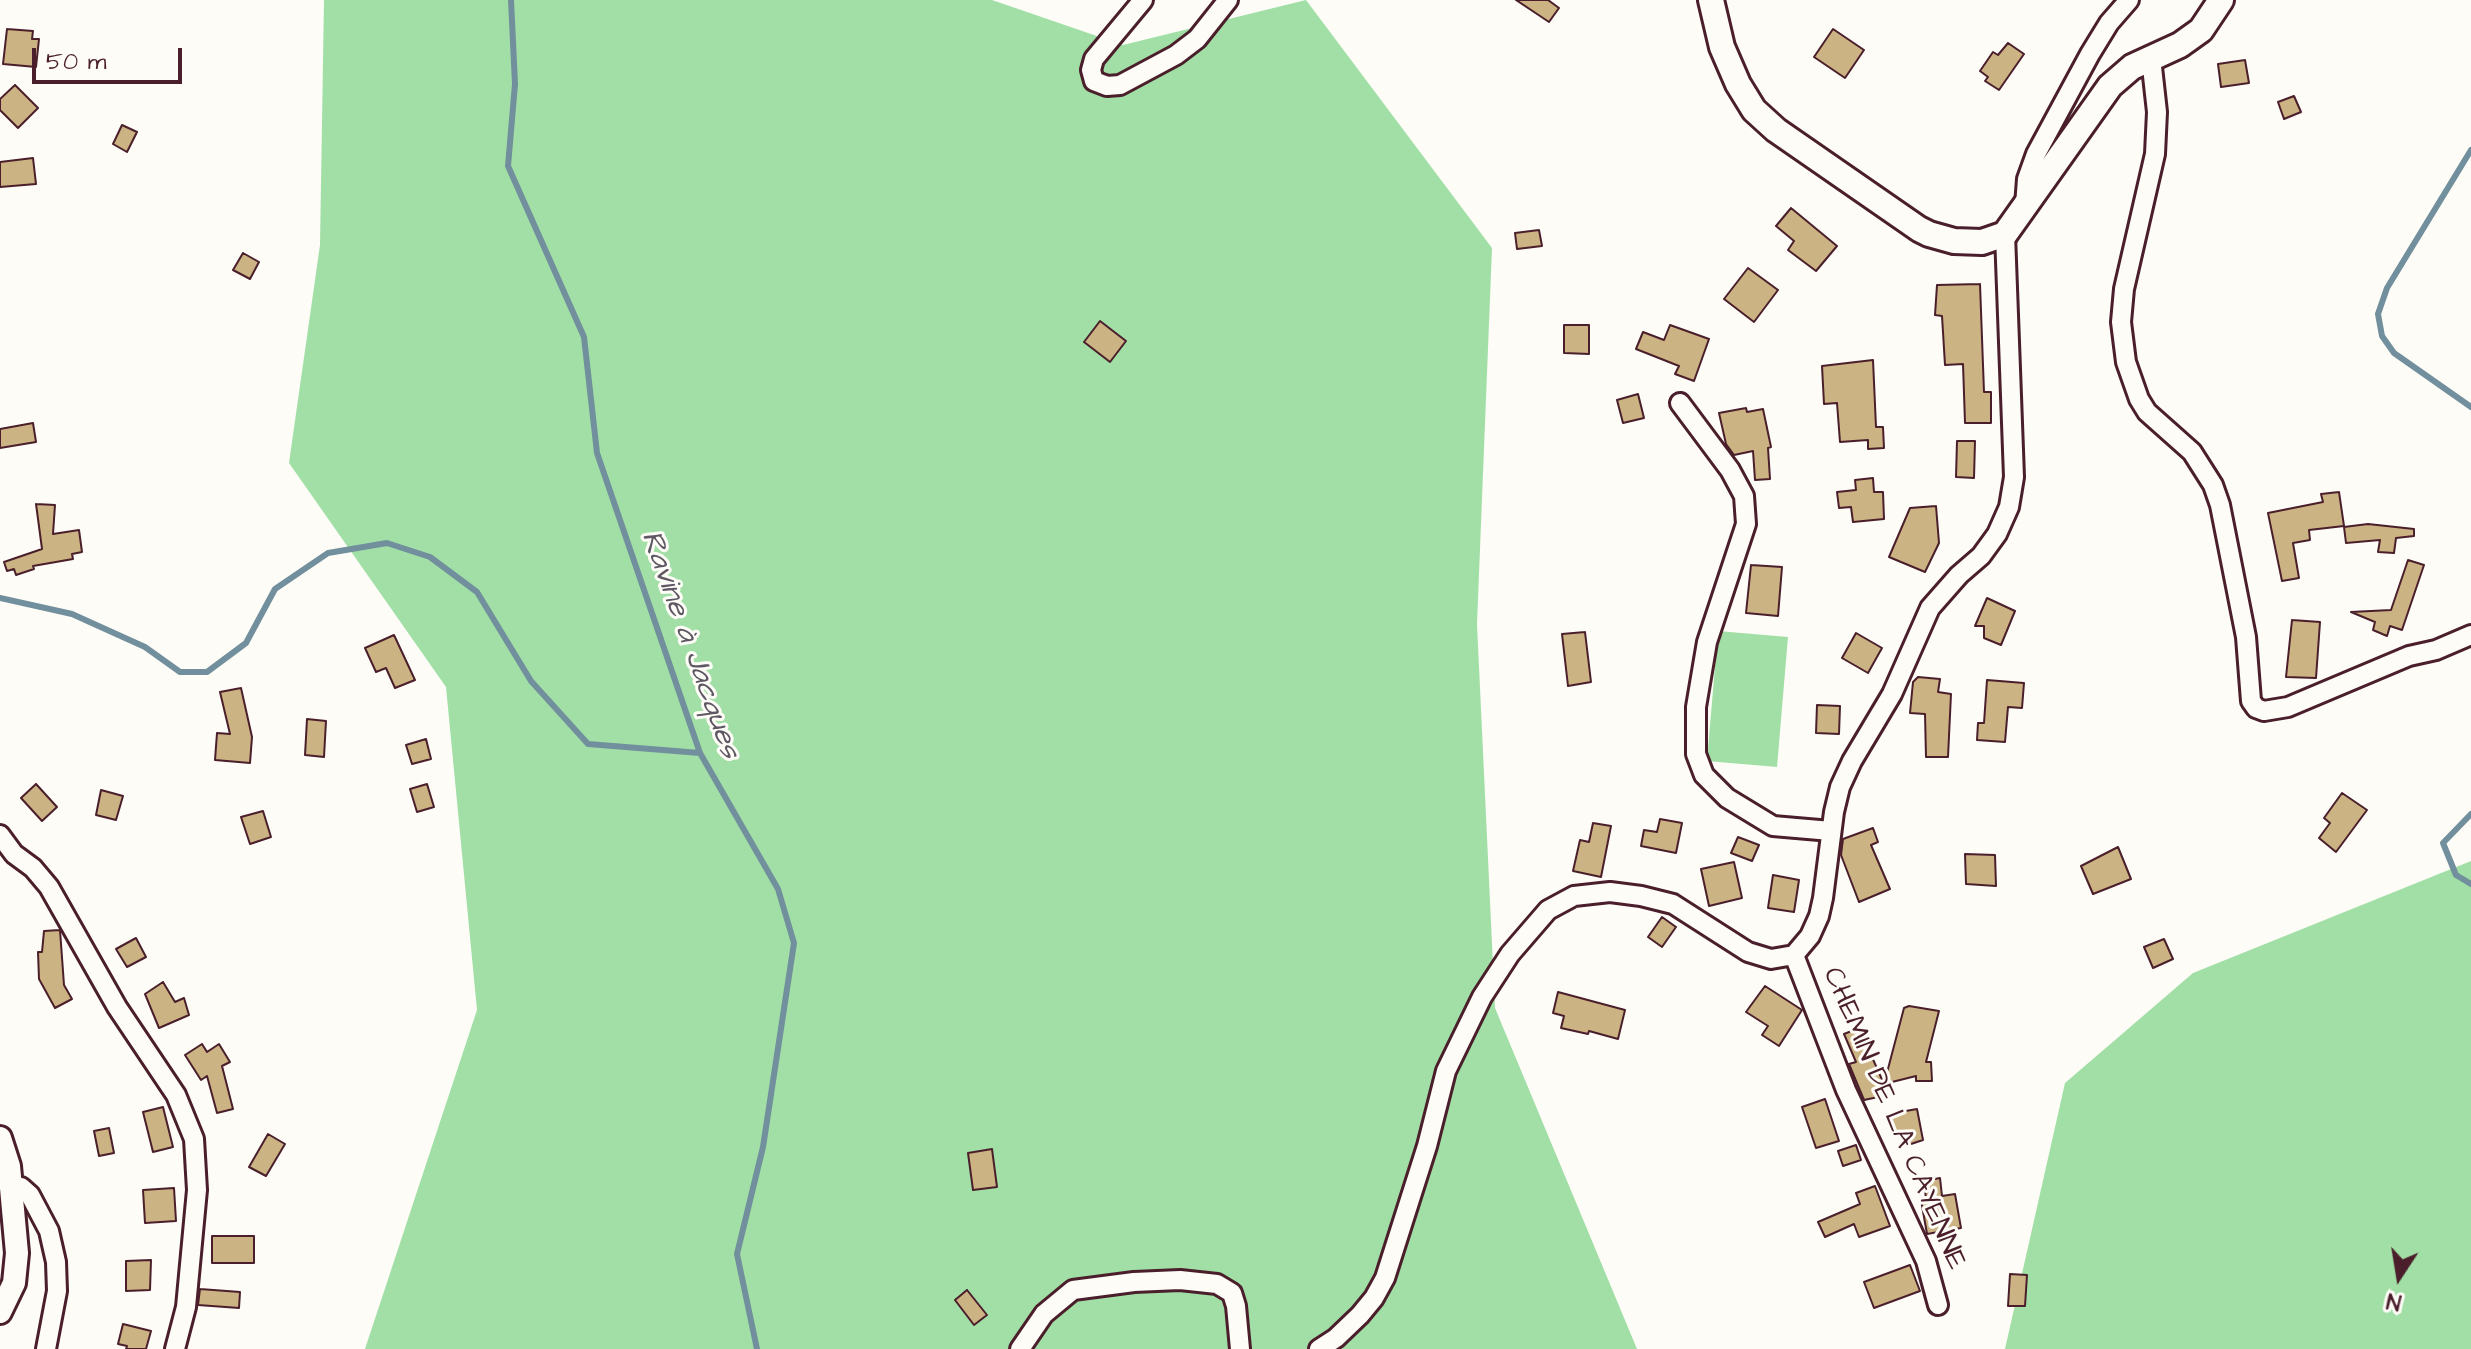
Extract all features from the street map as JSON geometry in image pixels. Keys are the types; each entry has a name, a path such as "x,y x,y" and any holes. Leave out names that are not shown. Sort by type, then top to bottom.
{"main road":[{"path":"1711,0 1722,47 1738,84 1754,110 1776,130 1929,234 1954,241 1982,242 2005,234 2110,86 2132,67 2201,30 2221,0"}],"street":[{"path":"1143,0 1094,59 1091,70 1094,81 1107,86 1120,85 1176,55 1197,39 1228,0"},
{"path":"2025,209 2027,179 2036,154 2090,54 2109,23 2129,0"},
{"path":"2151,58 2157,112 2155,154 2124,289 2121,322 2126,362 2147,412 2192,452 2213,485 2220,505 2246,637 2251,701 2256,708 2264,711 2288,707 2409,656 2436,650 2471,635"},
{"path":"1319,1349 1336,1338 1374,1298 1392,1258 1427,1146 1446,1071 1482,997 1510,954 1548,910 1574,896 1610,892 1641,896 1673,904 1748,952 1771,959 1794,955 1810,936 1819,916 1840,787 1852,761 1892,694 1930,608 1951,583 1981,556 1997,534 2009,507 2014,477 2005,234"},
{"path":"1680,403 1730,470 1744,496 1746,524 1707,642 1696,707 1696,754 1704,775 1727,798 1773,826 1831,831"},
{"path":"0,835 14,854 33,868 49,887 117,1007 176,1095 194,1139 197,1190 186,1307 175,1349"},
{"name":"CHEMIN DE LA CAYENNE","path":"1794,955 1846,1090 1926,1261 1938,1305"},
{"path":"0,1138 9,1166 17,1253 14,1283 0,1312"},
{"path":"11,1186 21,1187 30,1195 49,1231 56,1262 57,1291 46,1349"},
{"path":"1020,1349 1044,1314 1073,1290 1180,1280 1217,1284 1232,1293 1240,1349"}],"green space":[{"path":"324,0 992,0 1123,45 1306,0 1492,248 1477,624 1495,1008 1637,1349 365,1349 477,1010 446,687 289,463 320,245"},
{"path":"1718,631 1788,637 1777,767 1707,761"},
{"path":"2471,861 2471,1349 2005,1349 2065,1083 2193,973"}],"building":[{"path":"1516,0 1548,0 1559,8 1549,22"},
{"path":"7,29 33,31 32,39 39,39 36,67 3,64"},
{"path":"1833,29 1864,50 1845,78 1814,57"},
{"path":"2008,43 2024,54 1999,90 1985,81 1988,77 1980,71 1993,52 1998,55"},
{"path":"2245,60 2249,83 2221,87 2218,64"},
{"path":"15,85 38,108 18,128 0,110 0,99"},
{"path":"2294,96 2301,112 2284,119 2278,102"},
{"path":"122,125 137,132 127,152 113,144"},
{"path":"33,158 36,184 0,187 0,162"},
{"path":"1791,208 1837,246 1816,271 1788,250 1794,241 1776,226"},
{"path":"1539,230 1542,246 1517,249 1515,233"},
{"path":"243,253 259,262 250,279 233,270"},
{"path":"1748,268 1778,290 1754,322 1724,299"},
{"path":"1980,284 1984,392 1991,392 1991,423 1965,423 1963,364 1945,365 1942,316 1935,315 1937,285"},
{"path":"1100,321 1126,341 1110,362 1084,342"},
{"path":"1564,325 1589,325 1589,354 1564,353"},
{"path":"1670,325 1709,339 1694,381 1675,374 1679,366 1636,349 1643,332 1664,340"},
{"path":"1873,360 1876,427 1883,427 1884,448 1868,449 1868,440 1840,442 1837,403 1824,404 1822,366"},
{"path":"1638,394 1644,418 1623,423 1617,400"},
{"path":"1746,408 1747,412 1763,409 1771,447 1768,448 1770,479 1755,480 1753,451 1734,455 1726,444 1719,413"},
{"path":"33,423 36,442 0,448 0,429"},
{"path":"1957,441 1975,441 1974,478 1956,477"},
{"path":"1873,478 1874,492 1883,492 1884,519 1853,522 1851,507 1839,508 1837,492 1856,490 1855,480"},
{"path":"2339,492 2344,526 2309,530 2310,540 2293,543 2299,578 2282,581 2268,513 2323,502 2321,494"},
{"path":"36,504 55,505 53,534 79,530 82,552 72,554 73,559 33,566 34,569 16,575 14,569 7,571 4,562 42,549"},
{"path":"1936,506 1939,543 1925,572 1889,557 1910,508"},
{"path":"2368,524 2414,529 2414,536 2396,538 2394,553 2378,552 2380,540 2346,543 2344,527"},
{"path":"2408,560 2424,565 2402,630 2390,626 2387,636 2373,630 2375,622 2351,612 2391,610"},
{"path":"1751,565 1782,567 1778,616 1746,613"},
{"path":"1987,598 2015,611 2001,645 1984,638 1984,626 1975,626"},
{"path":"2292,620 2320,622 2316,678 2286,677"},
{"path":"1585,632 1591,682 1568,686 1562,634"},
{"path":"1856,633 1882,648 1868,673 1842,658"},
{"path":"394,635 415,680 395,688 386,668 376,672 365,648"},
{"path":"1918,677 1940,679 1938,692 1951,694 1948,757 1926,757 1925,714 1910,713 1913,682"},
{"path":"1987,680 2024,683 2022,708 2008,707 2005,742 1977,740 1978,723 1984,723"},
{"path":"241,688 252,737 250,763 215,760 217,733 230,734 220,692"},
{"path":"1817,705 1840,706 1839,734 1816,733"},
{"path":"307,719 326,721 324,757 305,755"},
{"path":"426,739 431,759 412,764 406,745"},
{"path":"36,784 57,807 42,821 21,798"},
{"path":"427,784 434,807 417,812 410,789"},
{"path":"101,790 123,796 116,820 96,815"},
{"path":"2342,793 2367,810 2336,852 2319,838 2330,823 2324,818"},
{"path":"263,811 271,837 250,844 241,817"},
{"path":"1660,819 1682,823 1676,853 1641,846 1644,830 1657,832"},
{"path":"1593,823 1611,826 1601,877 1573,871 1580,840 1589,842"},
{"path":"1873,828 1878,842 1871,845 1890,889 1859,902 1841,855 1843,839"},
{"path":"1738,837 1759,845 1752,861 1731,853"},
{"path":"2118,847 2131,879 2093,894 2081,866"},
{"path":"1965,854 1995,855 1996,886 1966,884"},
{"path":"1734,862 1742,898 1709,906 1701,869"},
{"path":"1773,875 1799,880 1794,912 1768,908"},
{"path":"1662,917 1676,927 1662,947 1648,937"},
{"path":"60,930 64,985 72,999 55,1008 39,979 38,952 42,952 44,931"},
{"path":"136,938 146,957 127,967 116,949"},
{"path":"2164,939 2173,959 2153,968 2144,947"},
{"path":"163,982 175,1002 184,998 189,1015 159,1028 145,994"},
{"path":"1765,986 1802,1010 1779,1046 1762,1035 1768,1026 1746,1012"},
{"path":"1558,992 1625,1010 1618,1039 1561,1028 1564,1016 1553,1013"},
{"path":"1909,1006 1939,1011 1926,1062 1931,1062 1932,1081 1916,1081 1916,1076 1884,1084 1904,1008"},
{"path":"1859,1028 1884,1084 1880,1085 1883,1096 1864,1100 1849,1064 1856,1062 1844,1034"},
{"path":"202,1044 207,1052 219,1044 230,1062 222,1066 233,1109 217,1113 207,1076 201,1080 185,1055"},
{"path":"1825,1099 1839,1141 1816,1148 1802,1107"},
{"path":"163,1107 173,1147 153,1152 143,1112"},
{"path":"1917,1109 1923,1140 1905,1146 1901,1132 1893,1134 1889,1114"},
{"path":"109,1128 114,1153 99,1156 94,1131"},
{"path":"268,1134 285,1144 266,1176 249,1167"},
{"path":"1856,1145 1861,1160 1843,1166 1838,1151"},
{"path":"992,1149 997,1187 973,1190 968,1153"},
{"path":"1940,1178 1942,1196 1955,1194 1961,1228 1927,1234 1921,1200 1926,1199 1924,1181"},
{"path":"1875,1186 1890,1226 1859,1237 1854,1224 1825,1237 1818,1222 1860,1204 1856,1193"},
{"path":"174,1188 176,1221 145,1223 143,1190"},
{"path":"212,1236 254,1236 254,1263 212,1263"},
{"path":"151,1260 150,1290 126,1291 126,1261"},
{"path":"1910,1265 1920,1291 1874,1308 1864,1282"},
{"path":"2010,1274 2027,1275 2025,1306 2008,1306"},
{"path":"200,1289 240,1292 239,1308 198,1305"},
{"path":"967,1290 987,1315 974,1325 955,1300"},
{"path":"123,1324 151,1331 146,1349 126,1349 127,1346 118,1344"}],"waterway":[{"name":"Ravine à Jacques","path":"511,0 515,84 508,166 584,337 597,453 700,753 778,889 794,943 763,1147 737,1254 757,1349"},
{"path":"2471,150 2387,288 2378,314 2382,336 2394,353 2471,407"},
{"path":"0,598 72,614 145,647 180,672 207,672 246,643 275,589 328,553 387,543 430,557 477,592 531,681 588,744 700,753"},
{"path":"2471,814 2443,843 2456,875 2471,884"}]}
